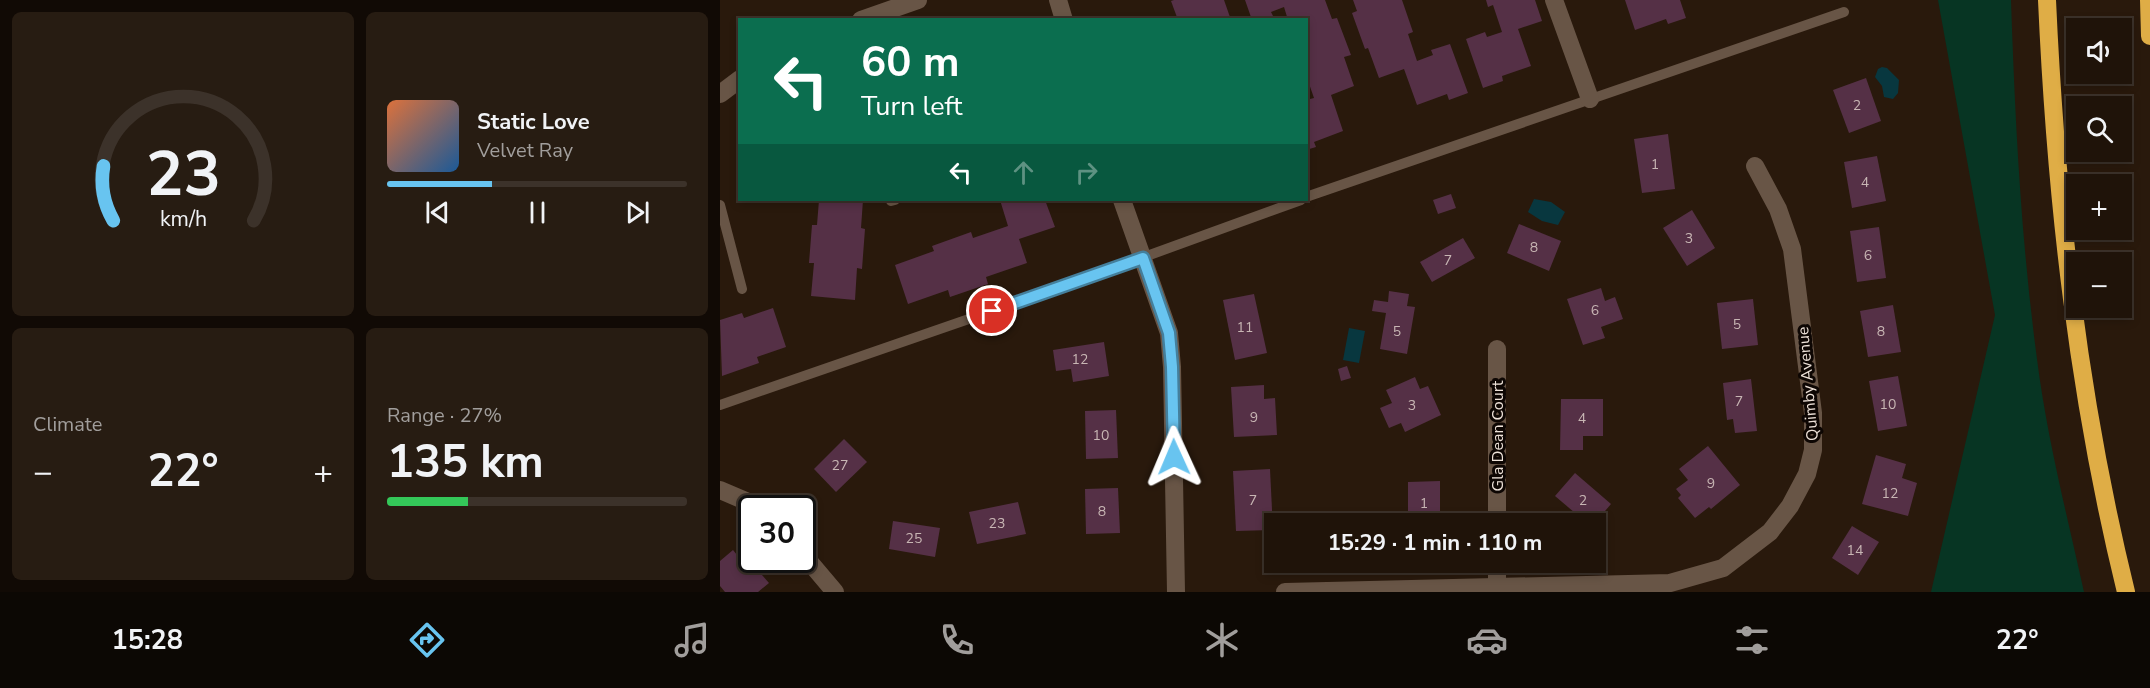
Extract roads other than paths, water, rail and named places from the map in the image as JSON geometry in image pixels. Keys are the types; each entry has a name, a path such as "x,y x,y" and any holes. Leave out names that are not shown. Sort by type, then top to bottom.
{"highway":[{"path":"2047,0 2058,192 2075,337 2091,433 2126,592"},
{"path":"2149,0 2150,36"}],"street":[{"path":"867,18 918,0"},
{"path":"1058,0 1063,18"},
{"path":"1554,0 1590,99"},
{"path":"720,94 738,80"},
{"name":"Quimby Avenue","path":"1285,592 1670,583 1723,568 1745,554 1770,532 1791,506 1807,474 1813,450 1813,413 1792,249 1778,209 1755,166"},
{"path":"1122,201 1169,333 1172,367 1176,592"},
{"name":"Gla Dean Court","path":"1497,349 1497,513"},
{"path":"720,490 738,498"},
{"path":"816,570 835,592"},
{"path":"1497,573 1497,587"}],"lane":[{"path":"1308,196 1844,12"},
{"path":"720,405 1143,258 1298,201"},
{"path":"720,205 742,289"}],"water":[{"path":"1887,68 1899,80 1898,93 1893,99 1884,97 1882,86 1875,77 1878,69"},
{"path":"1534,199 1551,202 1565,212 1558,225 1542,221 1528,212"},
{"path":"1349,328 1365,331 1359,363 1343,360"}]}
